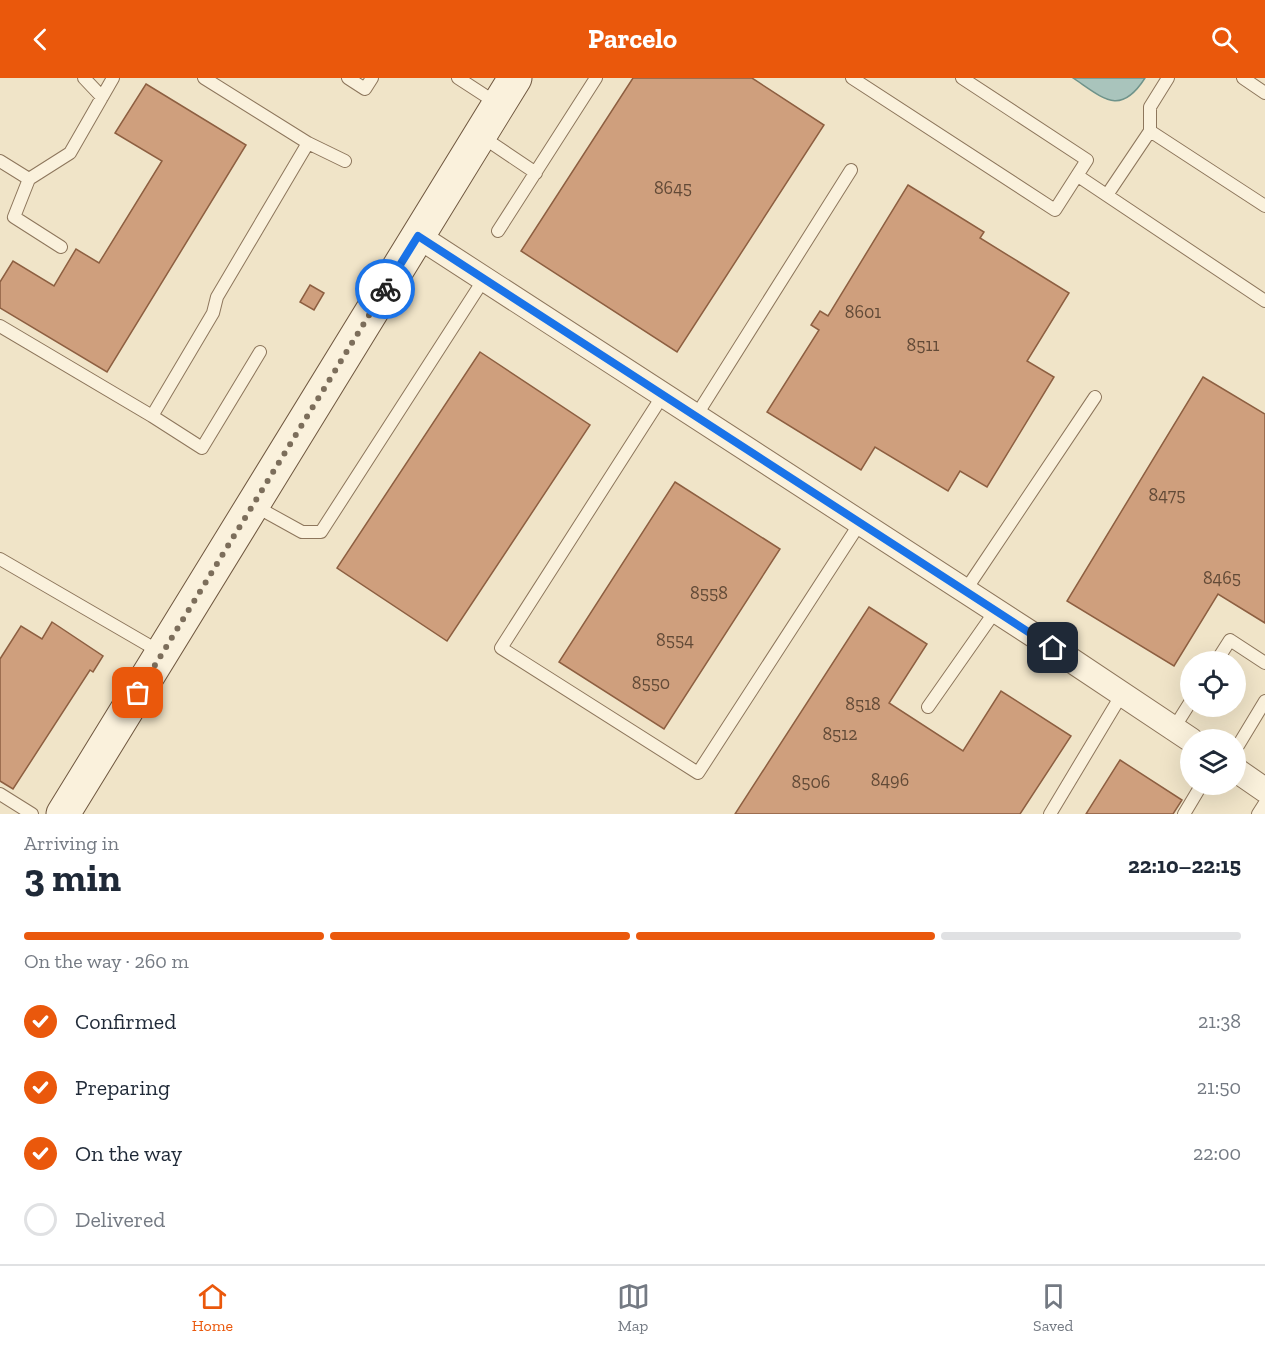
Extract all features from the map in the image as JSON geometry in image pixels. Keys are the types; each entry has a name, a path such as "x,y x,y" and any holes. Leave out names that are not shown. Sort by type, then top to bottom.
{"main road":[{"path":"69,812 507,91"}],"street":[{"path":"418,236 996,610 1180,733"},
{"path":"1246,777 1265,790"}],"lane":[{"path":"84,78 102,97"},
{"path":"61,248 14,217 29,179 70,153 113,78"},
{"path":"204,78 309,143 345,161"},
{"path":"348,78 365,89 372,78"},
{"path":"458,78 507,91"},
{"path":"498,231 596,78"},
{"path":"852,78 1055,210 1087,160 962,78"},
{"path":"1107,195 1150,131 1150,107 1168,78"},
{"path":"1243,78 1265,93"},
{"path":"1150,131 1265,206"},
{"path":"480,136 536,172"},
{"path":"152,416 213,313 217,297 309,143"},
{"path":"0,161 29,179"},
{"path":"696,416 851,170"},
{"path":"1078,176 1265,301"},
{"path":"254,505 302,532 321,532 484,279"},
{"path":"0,326 152,416 201,448 260,352"},
{"path":"663,395 501,648 698,773 860,523"},
{"path":"966,591 1095,397"},
{"path":"0,559 163,654"},
{"path":"928,707 996,610"},
{"path":"1223,651 1230,640 1265,663"},
{"path":"1050,814 1122,694"},
{"path":"1246,732 1265,701"},
{"path":"0,794 32,814"},
{"path":"1184,814 1195,795"},
{"path":"1258,814 1265,803"}],"water":[{"path":"1073,78 1145,78 1127,97 1111,100 1093,92"}],"building":[{"path":"633,78 752,78 824,125 677,352 521,251"},
{"path":"146,84 246,145 107,372 0,308 0,282 13,261 54,286 76,249 99,263 162,161 115,133"},
{"path":"908,185 984,232 980,238 1069,293 1027,361 1054,377 987,487 960,471 948,491 875,447 861,470 767,412 819,330 811,325 820,311 828,316"},
{"path":"310,285 324,293 314,310 300,302"},
{"path":"480,352 590,425 447,641 337,568"},
{"path":"1203,377 1265,414 1265,623 1218,594 1183,651 1180,651 1180,656 1174,666 1067,601"},
{"path":"675,482 780,549 664,729 559,662"},
{"path":"869,607 927,644 889,703 963,751 1001,691 1071,736 1020,814 735,814"},
{"path":"52,622 103,656 93,672 90,670 13,789 0,781 0,659 21,626 42,639"},
{"path":"1120,760 1182,800 1173,814 1086,814"}],"way so far":[{"path":"138,693 385,289"}],"route":[{"path":"385,289 418,236 1053,648"}]}
